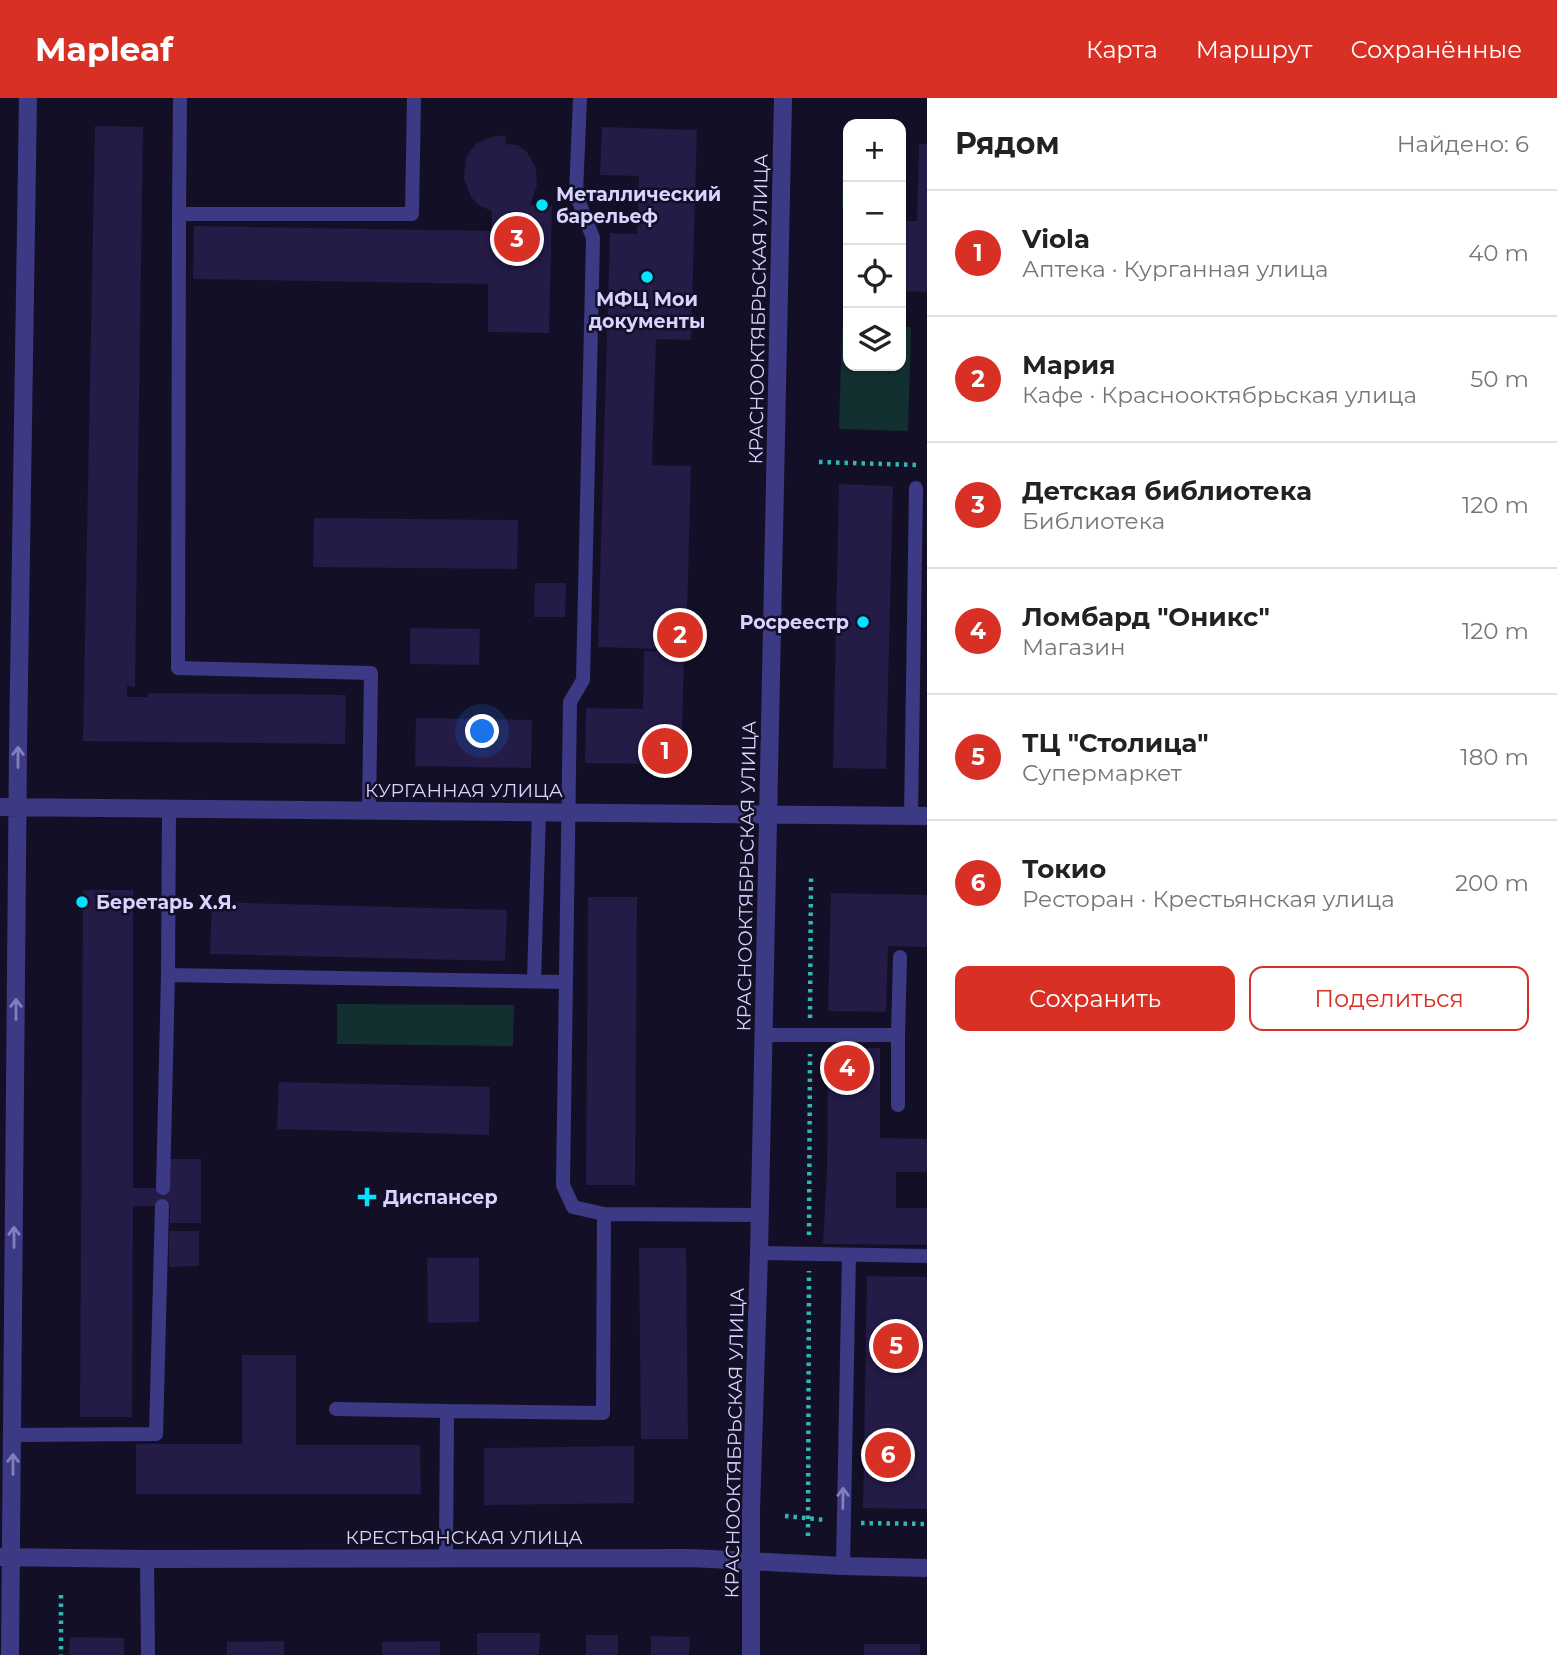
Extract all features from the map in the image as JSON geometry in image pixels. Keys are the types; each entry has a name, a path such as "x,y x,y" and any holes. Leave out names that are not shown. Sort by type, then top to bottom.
{"street":[{"path":"10,1655 6,1557 13,1434 9,807 28,98"},
{"name":"КРАСНООКТЯБРЬСКАЯ УЛИЦА","path":"751,1655 783,98"},
{"name":"КУРГАННАЯ УЛИЦА","path":"9,807 919,816"},
{"name":"КРЕСТЬЯНСКАЯ УЛИЦА","path":"6,1557 691,1558 927,1568"}],"lane":[{"path":"180,98 178,668 371,673 369,810"},
{"path":"179,214 412,214 414,98"},
{"path":"580,98 576,194 593,238 593,252 583,680 570,702 563,1185 573,1208 604,1214 759,1215"},
{"path":"916,488 921,518 919,816"},
{"path":"163,1188 169,808"},
{"path":"534,981 540,811"},
{"path":"898,1105 900,957"},
{"path":"168,975 565,982"},
{"path":"763,1035 898,1035"},
{"path":"13,1434 156,1434 162,1206"},
{"path":"336,1409 603,1413 604,1214"},
{"path":"759,1253 927,1256"},
{"path":"842,1566 849,1255"},
{"path":"446,1558 447,1411"},
{"path":"147,1559 148,1655"}],"path":[{"path":"819,462 917,465 916,488"},
{"path":"808,1536 811,877"},
{"path":"61,1595 61,1655"}],"green space":[{"path":"842,326 843,371 906,371 906,327 911,327 908,431 839,429"},
{"path":"337,1004 514,1005 513,1046 337,1044"}],"building":[{"path":"95,126 143,127 135,687 127,686 127,697 148,697 148,693 346,695 345,744 83,741"},
{"path":"602,127 697,130 691,340 656,339 652,465 691,466 686,650 598,647 610,233 637,234 639,176 600,175"},
{"path":"506,135 505,144 518,145 527,152 536,168 537,185 530,205 552,206 549,333 488,332 488,284 193,279 194,226 491,231 492,211 480,206 471,197 464,179 466,157 476,144 491,137"},
{"path":"919,144 927,144 927,292 906,291 906,221 917,221"},
{"name":"Росреестр","path":"839,484 893,486 886,769 833,768"},
{"path":"314,518 518,520 517,569 313,567"},
{"path":"535,583 566,583 565,617 534,617"},
{"path":"410,628 480,629 479,665 410,664"},
{"path":"644,651 684,652 682,736 658,764 585,763 586,708 643,709"},
{"path":"416,718 532,720 531,768 415,766"},
{"path":"83,890 133,890 133,1188 170,1188 170,1159 201,1159 201,1223 170,1223 170,1206 133,1206 132,1417 80,1417"},
{"path":"831,893 927,895 927,947 888,946 886,1012 828,1011"},
{"path":"588,897 637,897 635,1185 586,1185"},
{"path":"212,902 507,910 505,961 210,954"},
{"path":"828,1048 880,1048 880,1138 927,1139 927,1172 896,1172 896,1208 927,1208 927,1245 823,1244 827,1171"},
{"path":"279,1082 490,1087 489,1135 277,1129"},
{"path":"169,1231 199,1231 199,1266 169,1267"},
{"path":"639,1248 686,1248 688,1439 641,1439"},
{"path":"427,1258 479,1258 479,1322 428,1323"},
{"path":"867,1276 927,1277 927,1509 863,1508"},
{"path":"242,1355 296,1355 296,1445 420,1445 421,1494 136,1494 136,1444 242,1444"},
{"path":"634,1446 634,1503 484,1505 484,1448"},
{"path":"477,1633 540,1633 539,1655 477,1655"},
{"path":"586,1635 618,1635 618,1655 586,1655"},
{"path":"651,1636 690,1637 689,1655 651,1655"},
{"path":"70,1637 124,1638 124,1655 69,1655"},
{"path":"284,1641 284,1655 227,1655 227,1642"},
{"path":"440,1641 440,1655 382,1655 382,1642"},
{"path":"864,1644 920,1644 920,1655 864,1655"}],"place":[{"name":"Металлический барельеф","path":"542,205"},
{"name":"Детская библиотека","path":"517,239"},
{"name":"МФЦ Мои документы","path":"647,277"},
{"name":"Росреестр","path":"863,622"},
{"name":"Мария","path":"680,635"},
{"name":"Viola","path":"665,751"},
{"name":"Беретарь Х.Я.","path":"82,902"},
{"name":"Ломбард \"Оникс\"","path":"847,1068"},
{"name":"Диспансер","path":"367,1197"},
{"name":"ТЦ \"Столица\"","path":"896,1346"},
{"name":"Токио","path":"888,1455"}]}
